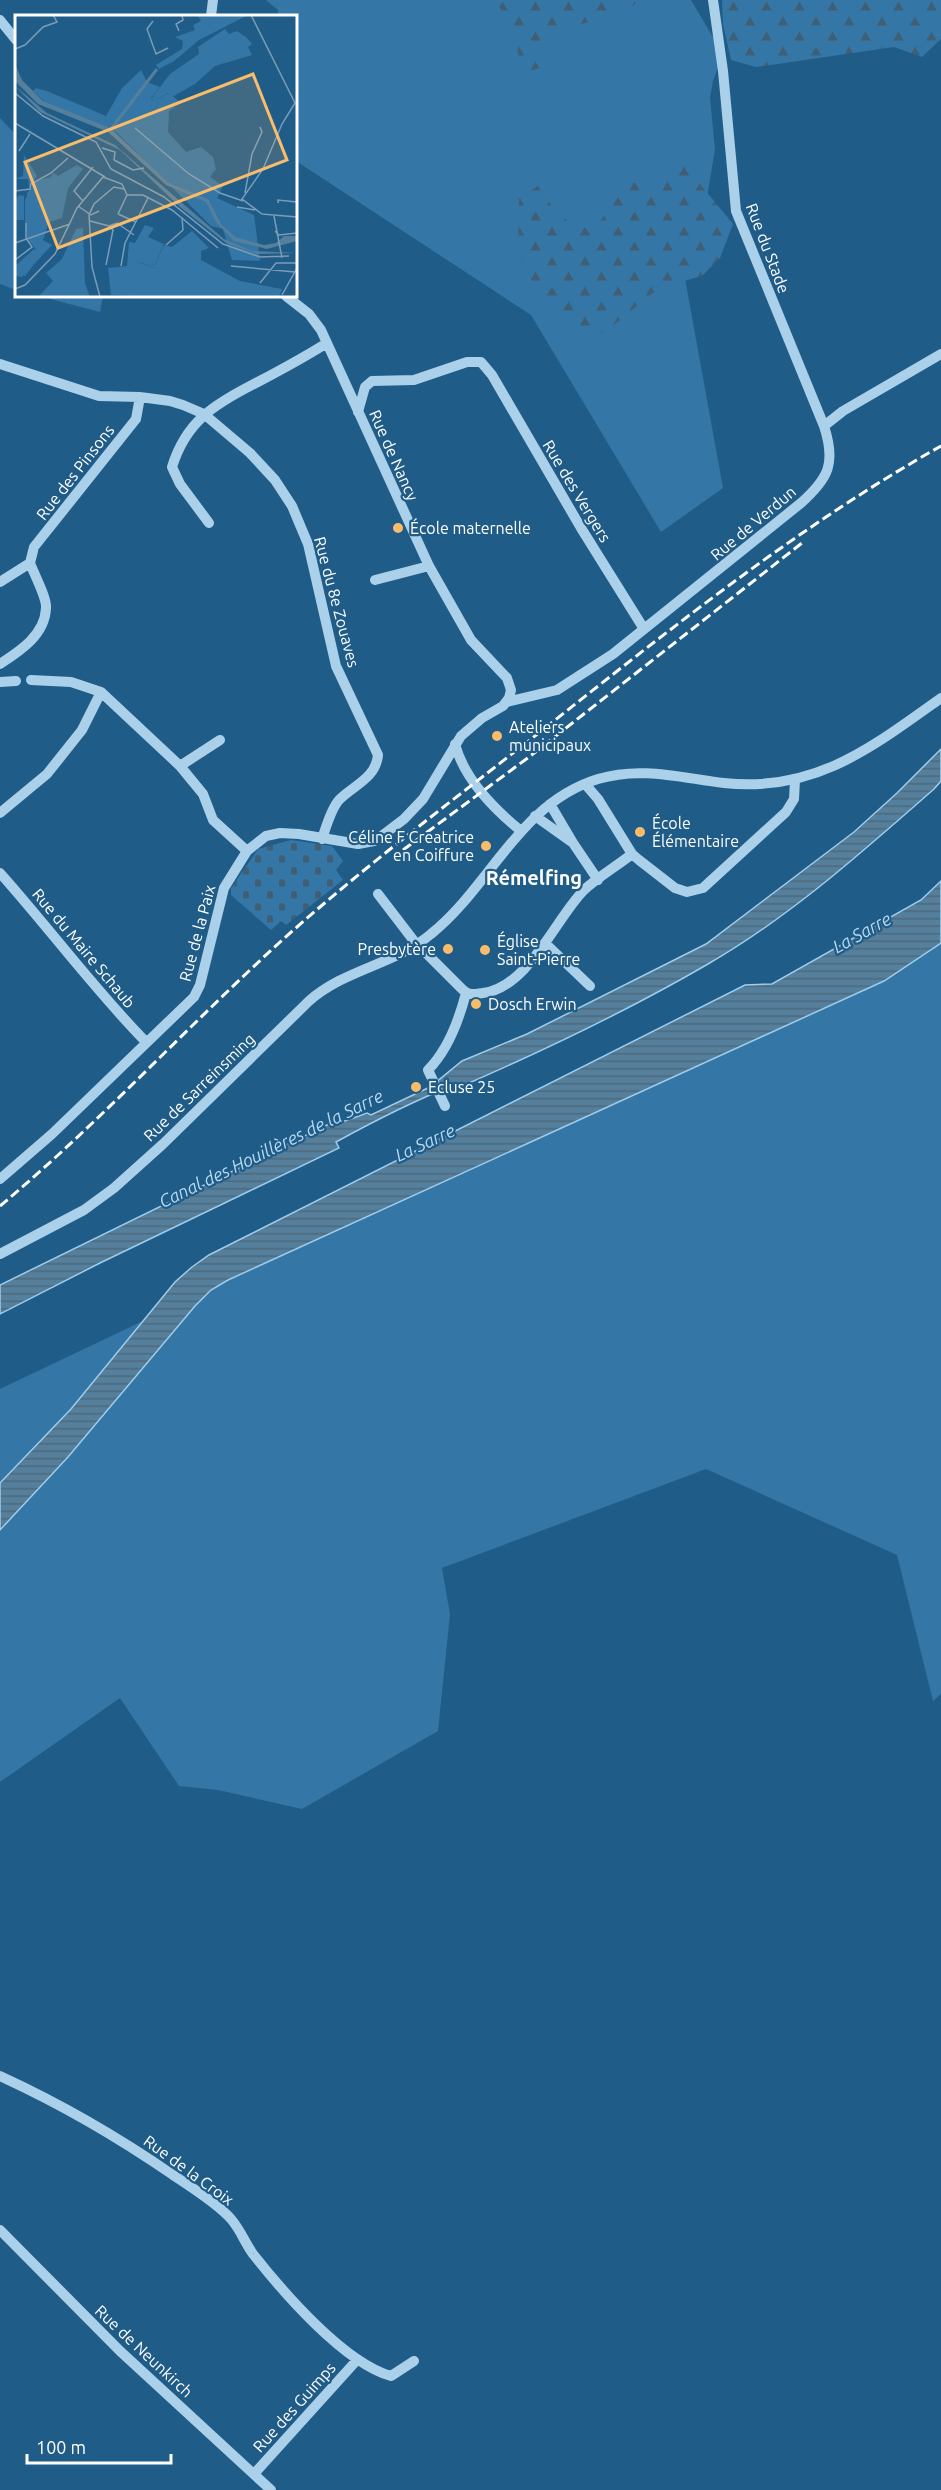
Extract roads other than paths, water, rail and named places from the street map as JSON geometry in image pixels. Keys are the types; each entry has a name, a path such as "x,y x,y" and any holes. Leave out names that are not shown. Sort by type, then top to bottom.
{"street":[{"path":"211,15 213,0"},
{"name":"Rue du Stade","path":"713,0 723,71 736,211 824,426"},
{"path":"0,20 15,39"},
{"name":"Rue de Nancy","path":"287,297 313,319 327,343 429,566 471,640 507,678 511,690"},
{"path":"209,523 180,484 172,467 177,450 225,398 310,355 327,343"},
{"path":"824,426 843,411 941,354"},
{"path":"310,355 333,356"},
{"name":"Rue des Vergers","path":"358,412 365,387 372,381 420,379 472,361 481,362 644,629"},
{"name":"Rue du 8e Zouaves","path":"0,364 99,396 170,401 206,416 250,453 275,480 292,506 309,544 336,666 378,755 377,766 369,776 338,801 322,838"},
{"name":"Rue des Pinsons","path":"30,563 34,546 136,418 140,398"},
{"name":"Rue de Verdun","path":"507,702 539,695 566,685 619,650 705,582 818,487 826,474 830,461 824,426"},
{"path":"0,582 30,563 46,607 39,629 24,649 0,664"},
{"path":"375,580 429,566"},
{"path":"31,680 71,682 101,692 180,766 202,794 213,820 247,851"},
{"path":"0,682 16,681"},
{"path":"507,702 511,690 539,695"},
{"path":"0,813 46,774 82,730 101,692"},
{"name":"Rue de Sarreinsming","path":"0,1254 84,1210 114,1188 328,985 418,944 444,923 521,831 550,804 585,784 611,775 645,772 738,784 768,784 818,774 850,760 941,698"},
{"name":"Rue de la Paix","path":"0,1179 52,1134 175,1016 198,990 224,888 247,851 261,839 272,834 288,833 358,844 374,841 415,808 428,791 454,744 472,725 507,702"},
{"path":"180,766 220,740"},
{"path":"454,744 466,771 495,808 521,831"},
{"path":"446,761 466,771"},
{"path":"585,784 598,799 632,854 675,888 687,892 703,888 789,808 794,799 795,780"},
{"path":"550,804 598,880"},
{"path":"535,816 573,843"},
{"path":"378,894 418,944 466,993 488,993 518,974 546,944 584,891 632,854"},
{"name":"Rue du Maire Schaub","path":"0,873 52,932 109,1003 146,1042"},
{"path":"546,944 590,986"},
{"path":"444,1103 429,1073 452,1033 466,993"},
{"name":"Rue de la Croix","path":"0,2076 49,2098 115,2136 188,2185 231,2219 252,2253 312,2320 357,2360 378,2372 391,2376 414,2361"},
{"name":"Rue de Neunkirch","path":"0,2230 120,2351 271,2490"},
{"name":"Rue des Guimps","path":"254,2474 357,2360"}],"railway":[{"path":"0,1206 72,1142 279,943 375,861 735,581 836,511 941,446"},
{"path":"403,850 529,757 802,543"}],"place":[{"name":"École maternelle","path":"398,528"},
{"name":"Ateliers municipaux","path":"497,736"},
{"name":"École Élémentaire","path":"640,832"},
{"name":"Céline F Creatrice en Coiffure","path":"486,846"},
{"name":"Presbytère","path":"448,949"},
{"name":"Église Saint-Pierre","path":"485,950"},
{"name":"Dosch Erwin","path":"476,1004"},
{"name":"Ecluse 25","path":"416,1087"}],"district":[{"name":"Rémelfing","path":"534,878"}],"water label":[{"name":"La Sarre","path":"862,933"},
{"name":"La Sarre","path":"425,1143"},
{"name":"Canal des Houillères de la Sarre","path":"271,1149"}]}
